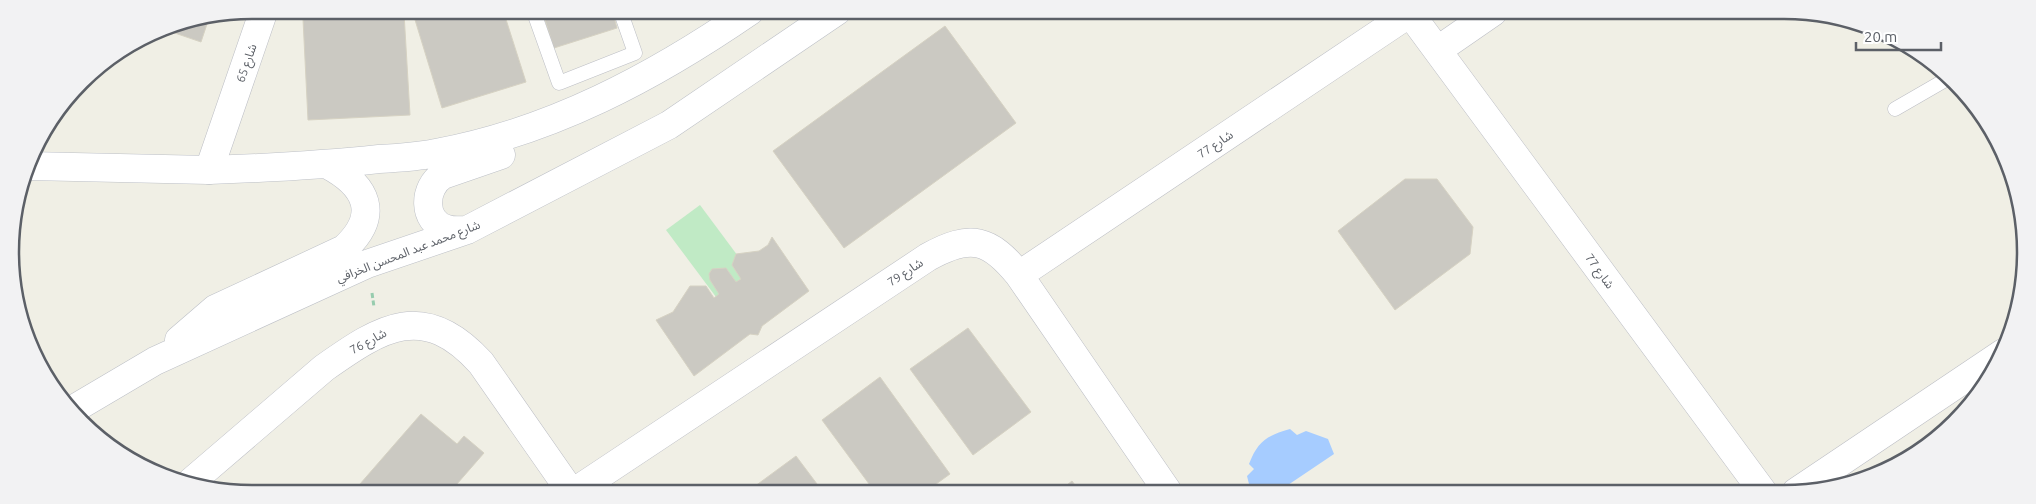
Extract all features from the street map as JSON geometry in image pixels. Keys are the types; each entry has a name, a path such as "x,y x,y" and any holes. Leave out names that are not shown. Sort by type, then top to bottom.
{"street":[{"name":"شارع 65","path":"209,170 261,19"},
{"path":"36,166 209,170 328,165 434,154 479,144 535,128 597,101 675,61 738,19"},
{"name":"شارع محمد عبد المحسن الخرافي","path":"78,407 156,361 367,264 467,230 669,125 824,19"},
{"name":"شارع 77","path":"1020,275 1401,19"},
{"name":"شارع 77","path":"1415,19 1758,485"},
{"path":"1438,50 1483,19"},
{"path":"467,230 446,229 433,219 429,212 428,199 429,191 437,178 552,138 597,101"},
{"path":"228,116 239,169"},
{"path":"156,361 215,309 344,249 352,241 364,222 366,213 363,195 350,178 328,165"},
{"name":"شارع 79","path":"584,485 939,251 963,244 988,246 997,250 1020,275 1163,485"},
{"name":"شارع 76","path":"196,478 324,368 379,332 403,326 422,326 446,334 471,351 568,485"},
{"path":"1808,484 1989,362"}],"lane":[{"path":"536,19 559,83 636,53 623,19"},
{"path":"1895,109 1942,81"}],"path":[{"path":"367,264 379,332"}],"green space":[{"path":"700,205 758,283 725,309 666,230"}],"water":[{"path":"1290,429 1297,435 1306,431 1328,439 1334,454 1288,485 1249,485 1247,476 1254,469 1249,464 1256,450 1264,440"}],"building":[{"path":"303,19 404,19 410,115 308,120"},
{"path":"415,19 506,19 526,82 442,108"},
{"path":"545,19 614,19 617,28 554,48"},
{"path":"207,23 201,42 173,33"},
{"path":"945,26 1016,123 844,248 773,151"},
{"path":"1405,179 1437,179 1473,227 1470,254 1395,310 1338,231"},
{"path":"772,237 809,291 762,326 758,335 750,334 694,376 656,320 673,312 690,286 706,286 714,298 719,294 710,280 709,274 712,269 726,268 736,282 741,279 732,265 736,254 759,251 768,245"},
{"path":"968,328 1031,412 973,455 910,369"},
{"path":"880,377 950,474 935,485 870,485 822,420"},
{"path":"421,414 457,444 464,436 484,453 456,485 359,485"},
{"path":"796,456 818,485 757,485"},
{"path":"1072,481 1075,485 1067,485"}]}
